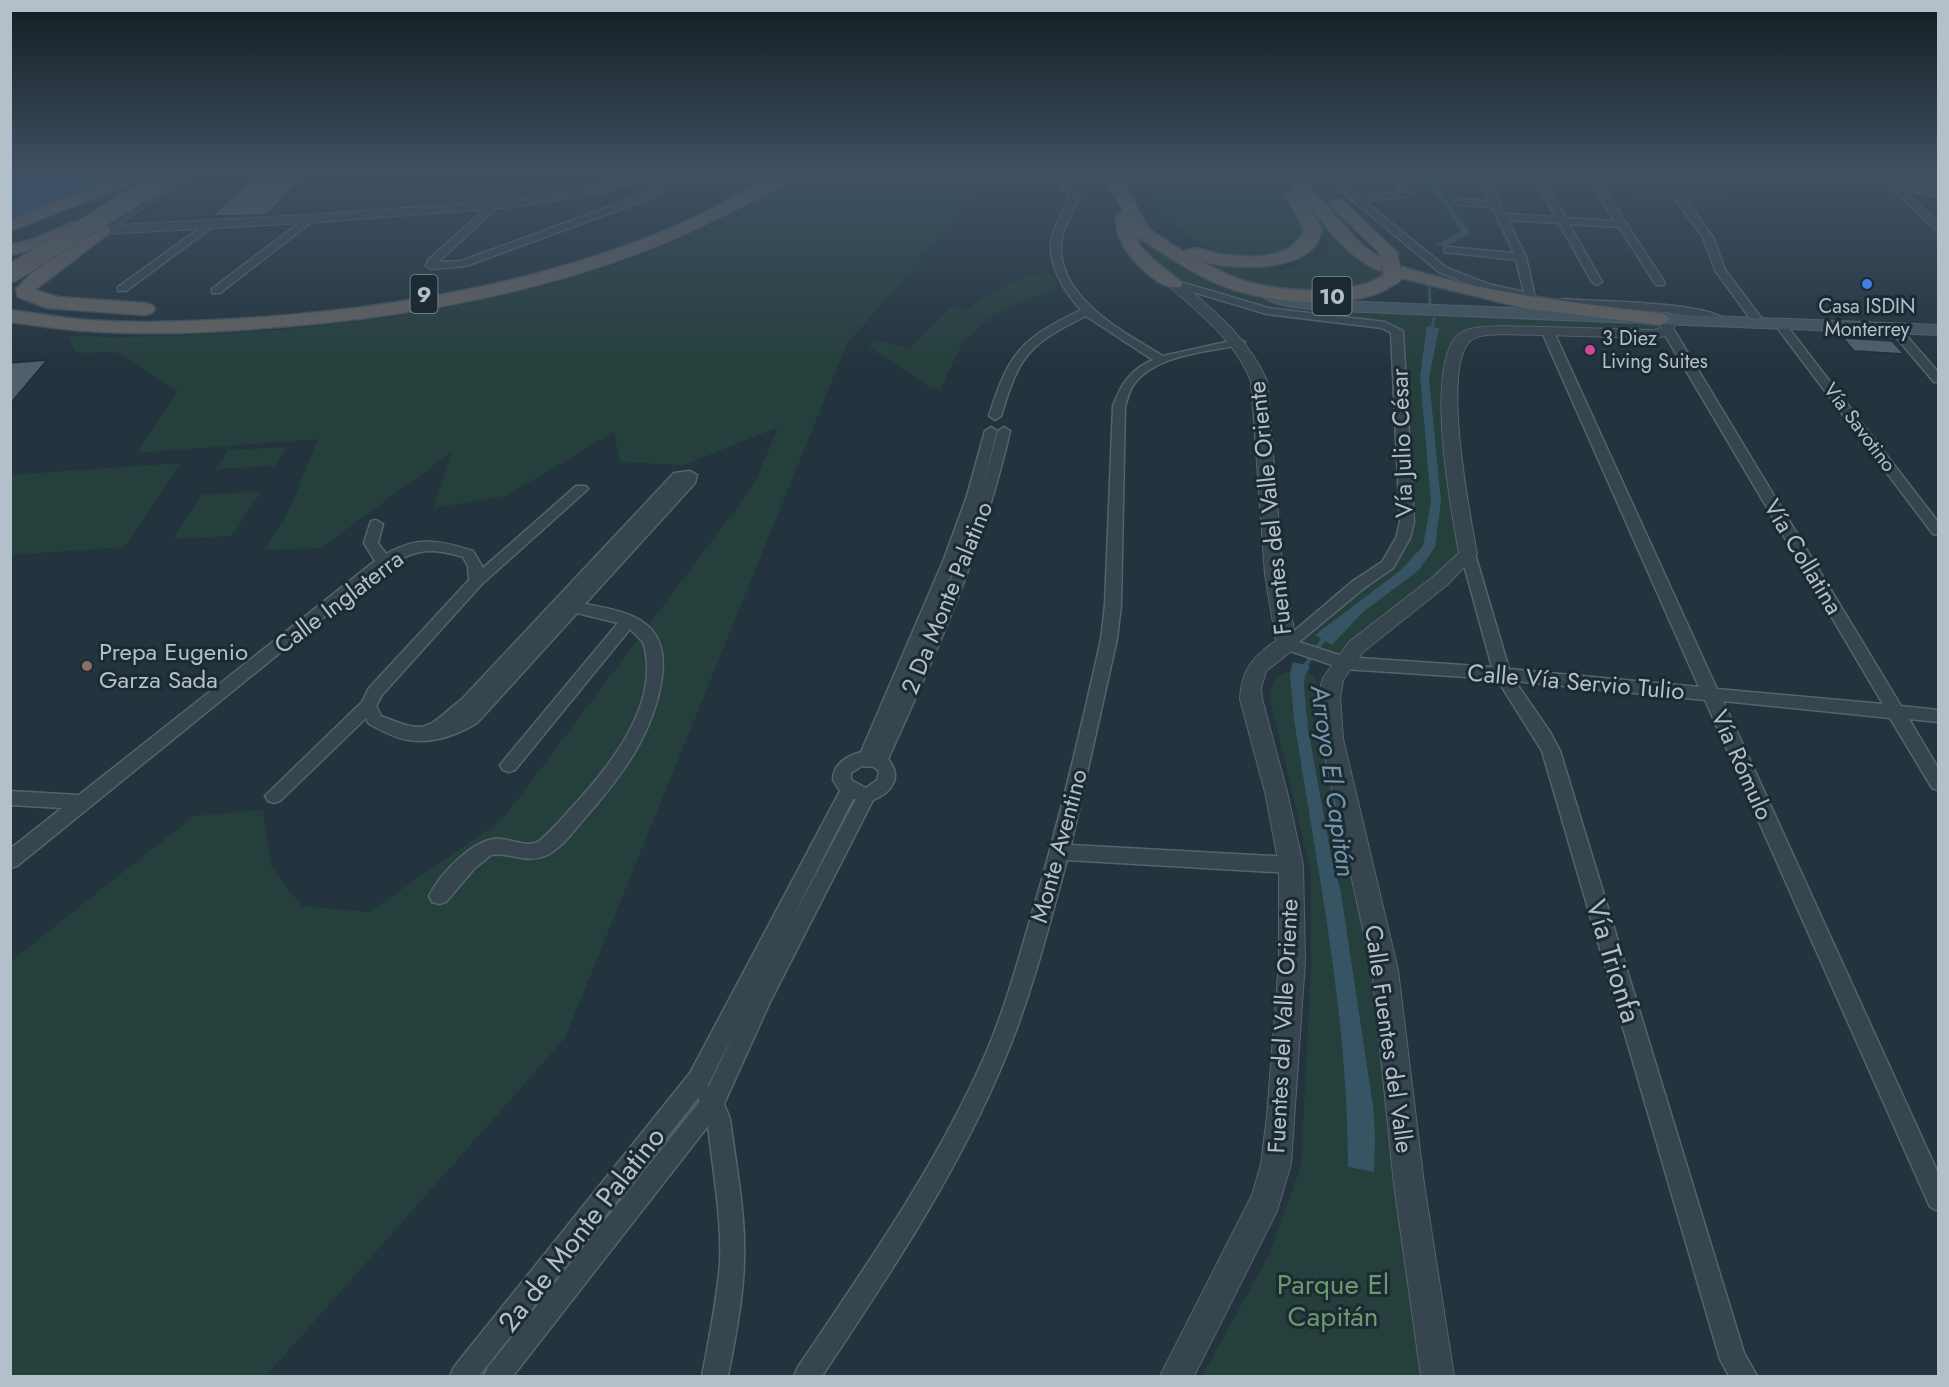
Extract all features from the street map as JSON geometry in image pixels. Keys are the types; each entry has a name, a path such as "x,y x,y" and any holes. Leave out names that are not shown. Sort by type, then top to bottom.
{"highway":[{"path":"10,250 37,244 49,238"},
{"path":"10,274 68,238"},
{"path":"10,282 85,238"},
{"path":"58,303 30,296 25,293 25,289 40,275 91,238"},
{"name":"9","path":"10,300 200,311 350,304 443,291 567,261 634,238"},
{"name":"9","path":"10,314 93,326 193,328 248,325 408,305 495,288 550,274 662,238"},
{"path":"1129,238 1145,264 1174,283"},
{"path":"1151,238 1210,274 1266,293"},
{"path":"1166,238 1170,242 1195,254 1218,260 1246,262 1291,255 1310,242 1311,238"},
{"path":"1346,238 1356,249 1377,264 1422,279 1524,302 1665,323"},
{"name":"10","path":"1266,293 1337,296 1368,290 1384,284 1391,269 1389,253 1374,238"},
{"path":"10,258 30,257 37,260 35,269"},
{"path":"10,314 37,310 202,320 278,315 350,304"},
{"path":"10,324 43,327 93,326"}],"main road":[{"path":"1266,293 1289,301 1339,306 1665,323 1722,321 1938,330"}],"street":[{"path":"37,244 59,238"},
{"path":"122,289 193,238"},
{"path":"216,291 286,238"},
{"path":"459,238 432,262 431,266 462,264 535,238"},
{"path":"1058,238 1057,261 1062,274 1090,314 1161,360"},
{"path":"1402,238 1443,270 1484,286 1530,297 1575,303 1643,307 1701,315 1722,321"},
{"path":"1513,238 1521,257 1530,297"},
{"path":"1573,238 1597,282"},
{"path":"1631,238 1659,283"},
{"path":"1708,238 1714,258 1724,276 1759,323"},
{"path":"1448,250 1521,257"},
{"path":"1174,283 1214,295"},
{"name":"Fuentes del Valle Oriente","path":"1174,283 1239,342 1250,359 1258,381 1274,574 1287,644 1258,665 1252,676 1251,688 1291,865 1292,961 1287,1048 1276,1164 1266,1200 1177,1377"},
{"path":"1196,303 1214,295"},
{"name":"Vía Julio César","path":"1214,295 1267,311 1384,325 1397,331 1407,522 1403,538 1388,565 1358,585 1287,644"},
{"name":"2 Da Monte Palatino","path":"873,760 965,563 988,498 999,424 1022,362 1050,337 1090,314"},
{"path":"1468,554 1456,471 1450,404 1451,367 1460,344 1467,336 1501,330 1655,334 1665,323"},
{"name":"Vía Collatina","path":"1665,323 1938,783"},
{"name":"Vía Savotino","path":"1780,324 1938,531"},
{"path":"1894,328 1938,379"},
{"name":"Vía Rómulo","path":"1547,330 1938,1199"},
{"name":"Monte Aventino","path":"807,1377 893,1248 943,1163 977,1094 1015,1005 1061,852 1098,693 1113,606 1119,406 1130,380 1143,369 1161,360 1239,342"},
{"path":"368,706 375,720 409,734 431,734 454,729 471,719 690,480 690,475 679,476 468,703 431,734"},
{"path":"274,796 368,706 375,692 477,581 581,489"},
{"path":"376,524 371,543 383,562"},
{"name":"Calle Inglaterra","path":"10,860 383,562 407,549 437,544 468,554 475,566 477,581"},
{"name":"Calle Fuentes del Valle","path":"1437,1377 1409,1184 1385,970 1332,739 1329,697 1333,678 1356,647 1440,580 1468,554"},
{"name":"Vía Trionfa","path":"1468,554 1502,674 1551,751 1733,1359 1744,1377"},
{"path":"439,896 481,851 500,846 531,852 542,849 593,797 616,768 640,729 653,688 655,660 653,645 645,633 628,621 573,607"},
{"path":"509,765 628,621"},
{"name":"Calle Vía Servio Tulio","path":"1287,644 1344,663 1502,674 1938,716"},
{"path":"873,760 887,770 887,782 878,791 858,793 842,781 844,770 853,761 873,760"},
{"path":"715,1377 728,1303 732,1261 730,1218 719,1125 713,1102 698,1081 858,793"},
{"path":"713,1102 858,793"},
{"path":"10,798 84,802"},
{"path":"1061,852 1291,865"},
{"name":"2a de Monte Palatino","path":"464,1377 698,1081"},
{"name":"2a de Monte Palatino","path":"497,1377 713,1102"}],"green space":[{"path":"683,238 938,238 847,344 565,1038 266,1376 11,1376 11,961 194,816 263,810 271,866 301,906 369,912 503,819 754,485 778,427 684,465 620,462 614,432 506,496 433,508 452,452 321,548 265,550 290,508 318,439 137,453 178,391 116,352 77,353 67,336 172,336 276,330 429,311 581,276"},
{"path":"1191,238 1306,238 1300,245 1284,252 1268,255 1234,254 1202,244"},
{"path":"1327,238 1338,238 1356,259 1381,272 1378,281 1339,293 1246,287 1190,259 1241,269 1266,271 1296,267 1325,251"},
{"path":"1150,242 1197,276 1247,296 1313,304 1668,319 1668,330 1476,332 1451,367 1468,554 1344,663 1287,644 1373,576 1403,538 1397,331 1385,325 1291,313 1222,297 1191,285 1165,270 1144,250 1144,246"},
{"path":"1048,272 1058,286 994,315 964,340 940,390 926,385 869,347 876,340 908,349 952,306 966,310 1004,286 1025,277"},
{"path":"286,447 275,466 215,469 228,450"},
{"path":"180,463 125,547 11,555 11,475"},
{"path":"261,492 232,536 173,539 202,494"},
{"name":"Parque El Capitán","path":"1290,671 1305,671 1313,676 1318,685 1325,739 1375,997 1424,1376 1202,1376 1269,1255 1301,1166 1311,968 1311,873 1269,695 1275,678"}],"shaded area":[{"path":"1449,238 1463,238 1446,246 1436,245"},
{"path":"1427,326 1439,328 1429,378 1441,501 1435,547 1419,570 1363,612 1332,645 1315,635 1401,570 1423,546 1431,501 1420,376"},
{"path":"1293,662 1310,666 1305,676 1304,687 1308,728 1330,850 1341,893 1373,1106 1374,1172 1348,1167 1347,1110 1337,998 1294,719 1290,674"}],"building":[{"path":"1843,338 1892,341 1904,354 1854,351"},
{"path":"47,360 10,404 10,363"}],"waterway":[{"name":"Arroyo El Capitán","path":"1429,282 1430,303"},
{"name":"Arroyo El Capitán","path":"1431,333 1434,318"},
{"name":"Arroyo El Capitán","path":"1303,669 1325,637"}],"place":[{"name":"Casa ISDIN Monterrey","path":"1867,284"},
{"name":"3 Diez Living Suites","path":"1590,350"},
{"name":"Prepa Eugenio Garza Sada","path":"87,666"}]}
